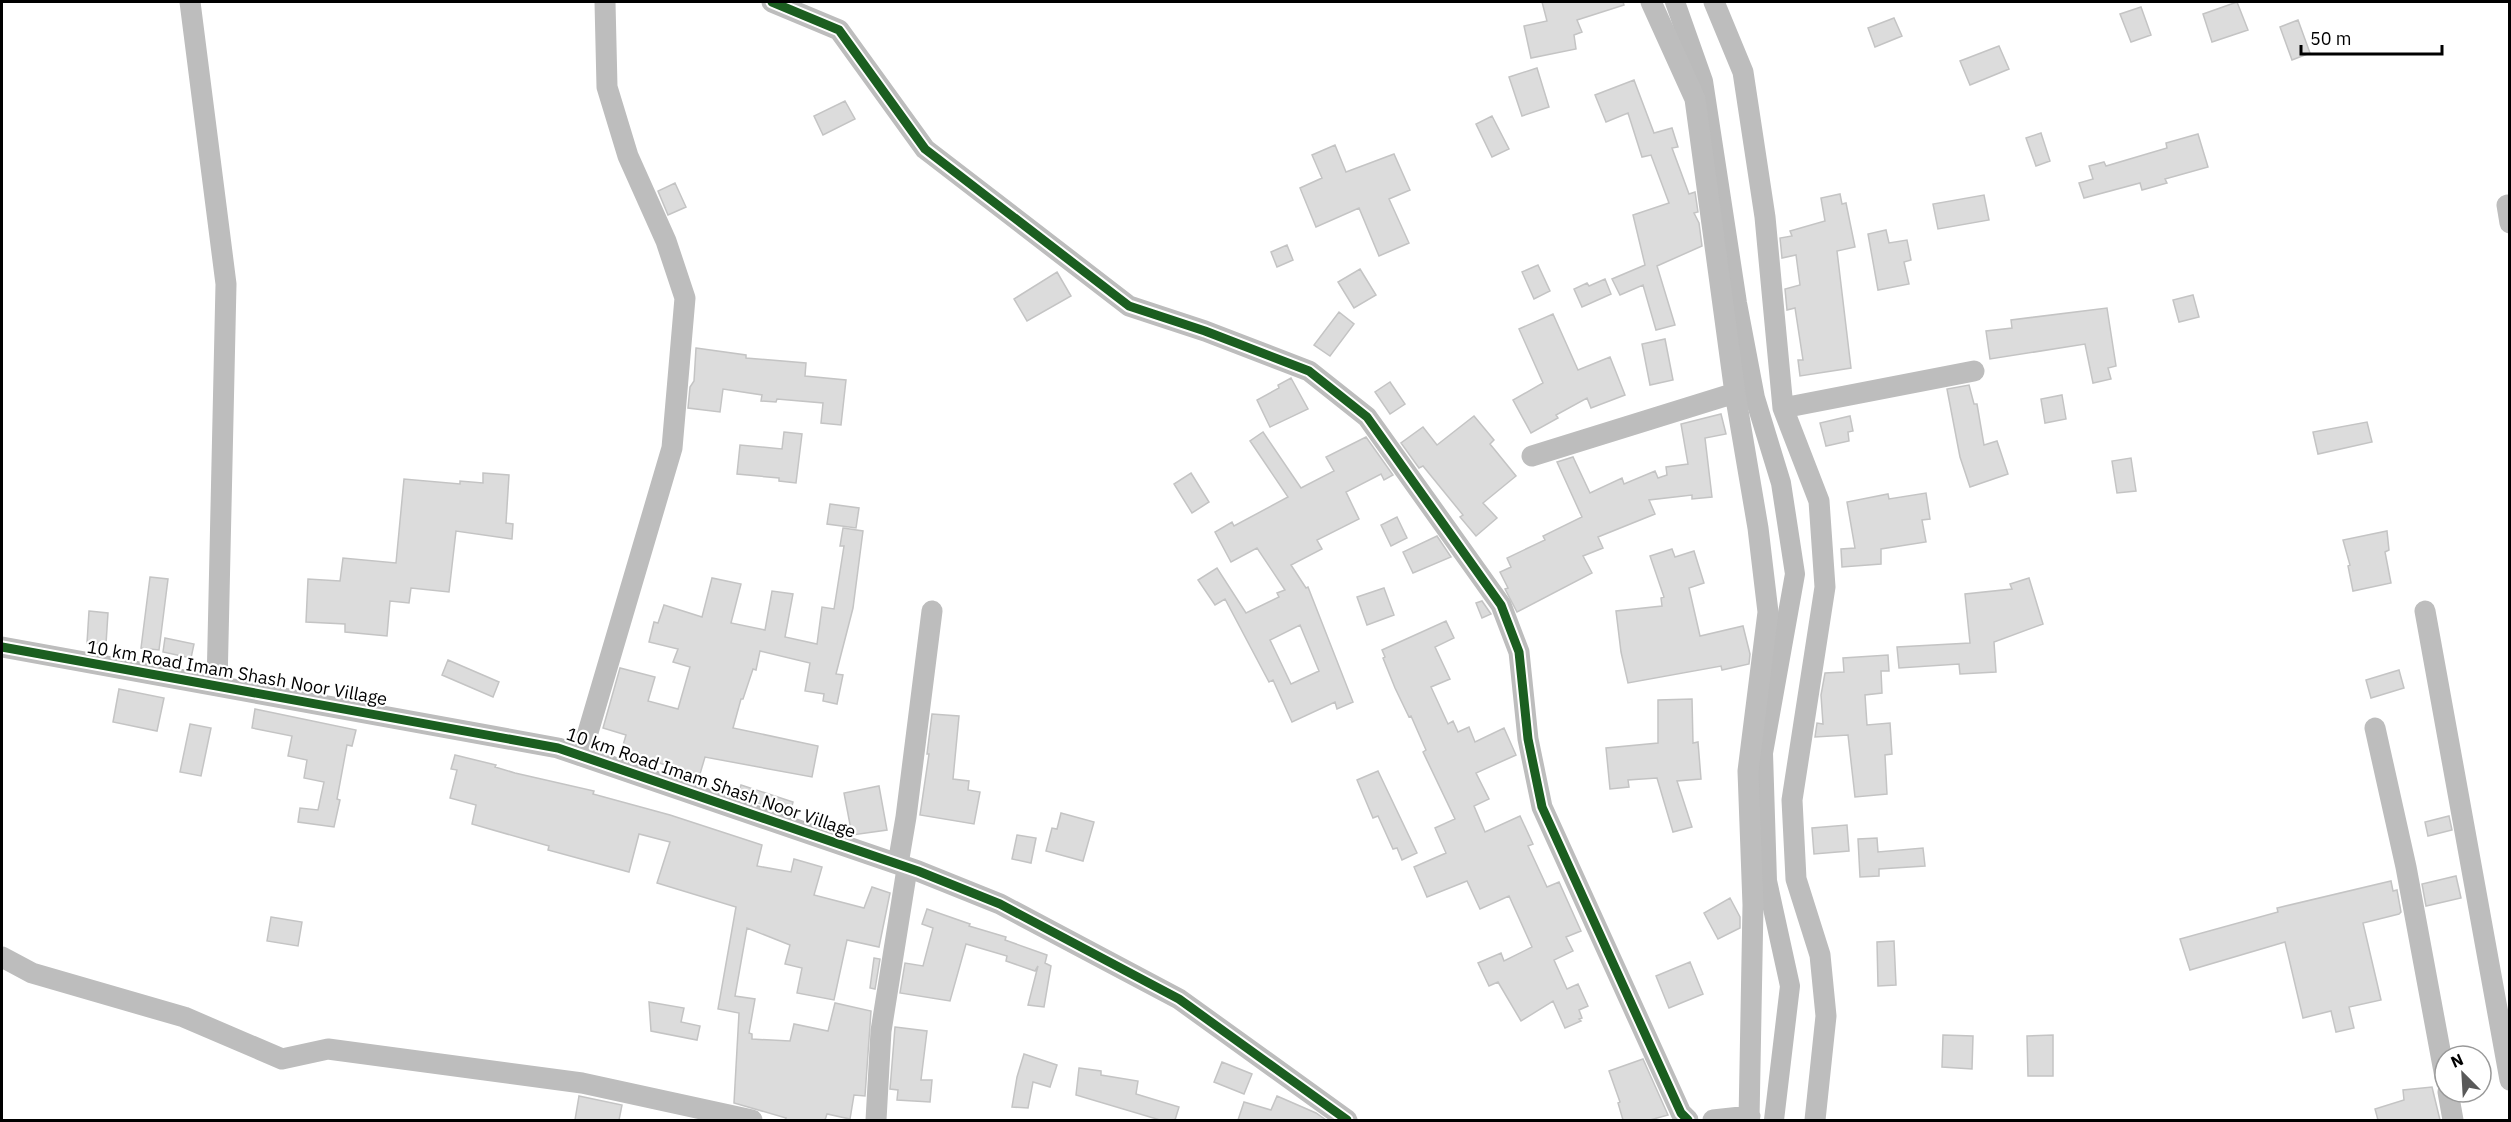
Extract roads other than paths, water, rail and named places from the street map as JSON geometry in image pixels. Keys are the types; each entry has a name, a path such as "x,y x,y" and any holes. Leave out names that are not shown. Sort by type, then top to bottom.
{"street":[{"path":"190,2 226,284 217,686"},
{"path":"581,756 672,448 685,298 666,241 628,156 607,87 605,2"},
{"path":"772,2 839,30 925,148 1129,306 1205,331 1309,371 1367,417 1501,605 1519,652 1528,739 1542,807 1681,1113 1688,1120"},
{"path":"1651,2 1695,99 1735,393 1758,528 1768,612 1748,771 1753,905 1750,1118 1713,1120"},
{"path":"1714,2 1743,72 1765,217 1784,408 1819,501 1825,587 1792,800 1796,879 1820,956 1826,1016 1815,1120"},
{"path":"1784,408 1974,370"},
{"path":"1532,456 1735,393"},
{"path":"876,1120 881,1031 932,611"},
{"path":"2425,611 2510,1080"},
{"name":"10 km Road Imam Shash Noor Village","path":"2,647 558,748 918,871 1000,904 1179,999 1347,1120"},
{"path":"2375,728 2406,867 2439,1044"},
{"path":"2,957 32,974 184,1017 282,1059 328,1049 582,1083 752,1120"},
{"path":"2450,1104 2453,1120"}],"waterway":[{"path":"1675,2 1703,81 1737,303 1755,398 1781,483 1795,574 1763,753 1767,881 1790,986 1774,1120"}]}
